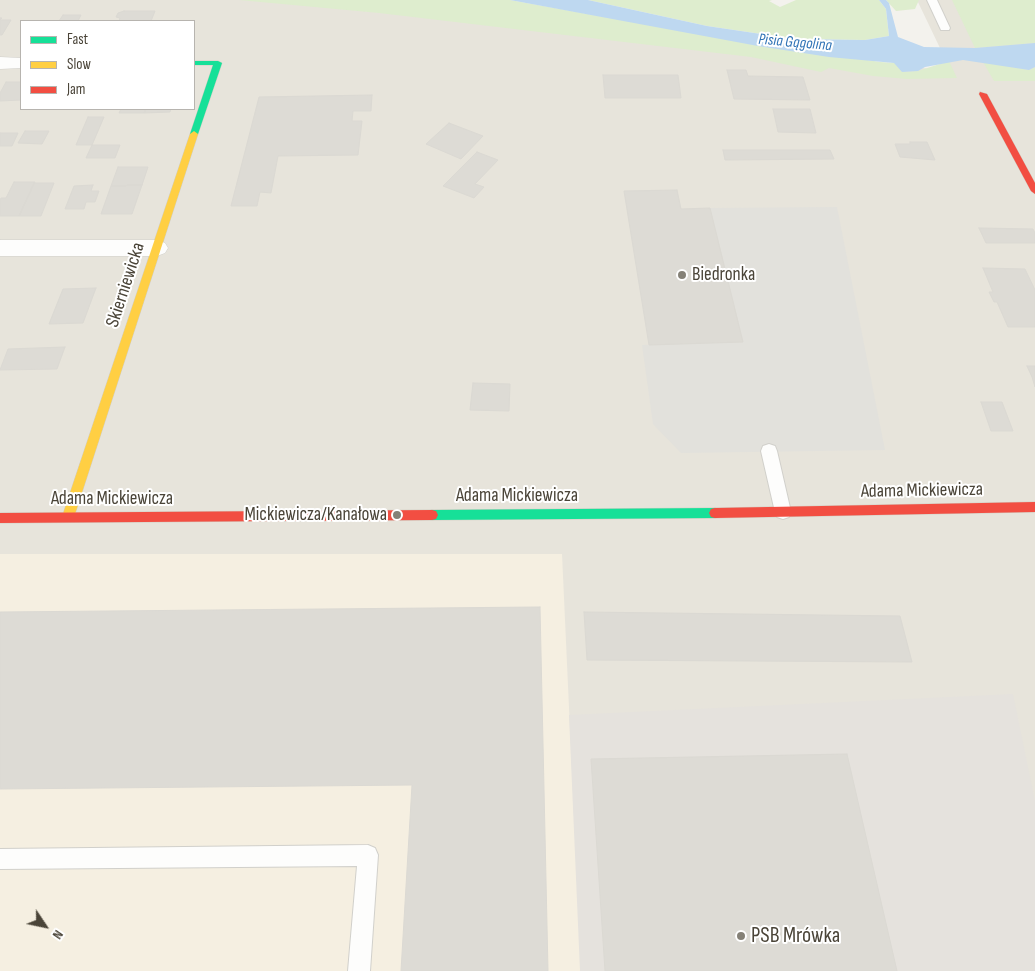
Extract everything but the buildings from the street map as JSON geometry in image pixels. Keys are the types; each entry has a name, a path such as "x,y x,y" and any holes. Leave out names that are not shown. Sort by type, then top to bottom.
{"street":[{"path":"0,64 20,63"},
{"name":"Skierniewicka","path":"68,517 218,63 195,63"},
{"path":"983,94 1035,191"},
{"path":"0,248 157,248"},
{"name":"Adama Mickiewicza","path":"0,518 784,512 942,507 1035,507"}],"lane":[{"path":"932,0 945,28"},
{"path":"769,451 784,512"},
{"path":"0,859 368,855 359,971"}],"shaded area":[{"path":"0,0 248,0 545,28 951,71 917,0 1035,0 1035,971 0,971"},
{"path":"837,207 885,450 681,453 653,424 642,345 743,342 710,208"},
{"path":"0,554 562,554 581,971 0,971"},
{"path":"1013,694 1035,801 1035,971 580,971 569,715"}],"green space":[{"path":"239,0 510,0 650,25 895,63 902,72 918,71 949,61 957,78 907,79 873,76 829,68 821,72 751,57 379,13"},
{"path":"588,0 772,0 769,1 780,7 796,0 879,0 886,9 889,36 865,40 795,39 707,26"},
{"path":"886,0 919,0 915,9 896,11"},
{"path":"952,0 1035,0 1035,43 975,48"},
{"path":"983,62 1029,70 1035,67 1035,81 994,81"}],"water":[{"name":"Pisia Gągolina","path":"510,0 588,0 707,26 795,39 865,40 889,36 886,9 879,0 886,0 889,3 898,37 924,47 975,48 1035,43 1035,67 1029,70 963,60 925,67 918,71 902,72 894,63 829,57 758,46"}],"traffic: fast":[{"path":"194,134 218,63 195,63"},
{"path":"432,515 715,513"}],"traffic: slow":[{"path":"68,517 194,134"}],"traffic: jam":[{"path":"983,94 1035,191"},
{"path":"715,513 1035,507"},
{"path":"0,518 432,515"}],"place":[{"name":"Biedronka","path":"682,275"},
{"name":"Mickiewicza/Kanałowa","path":"397,515"},
{"name":"PSB Mrówka","path":"741,936"}]}
